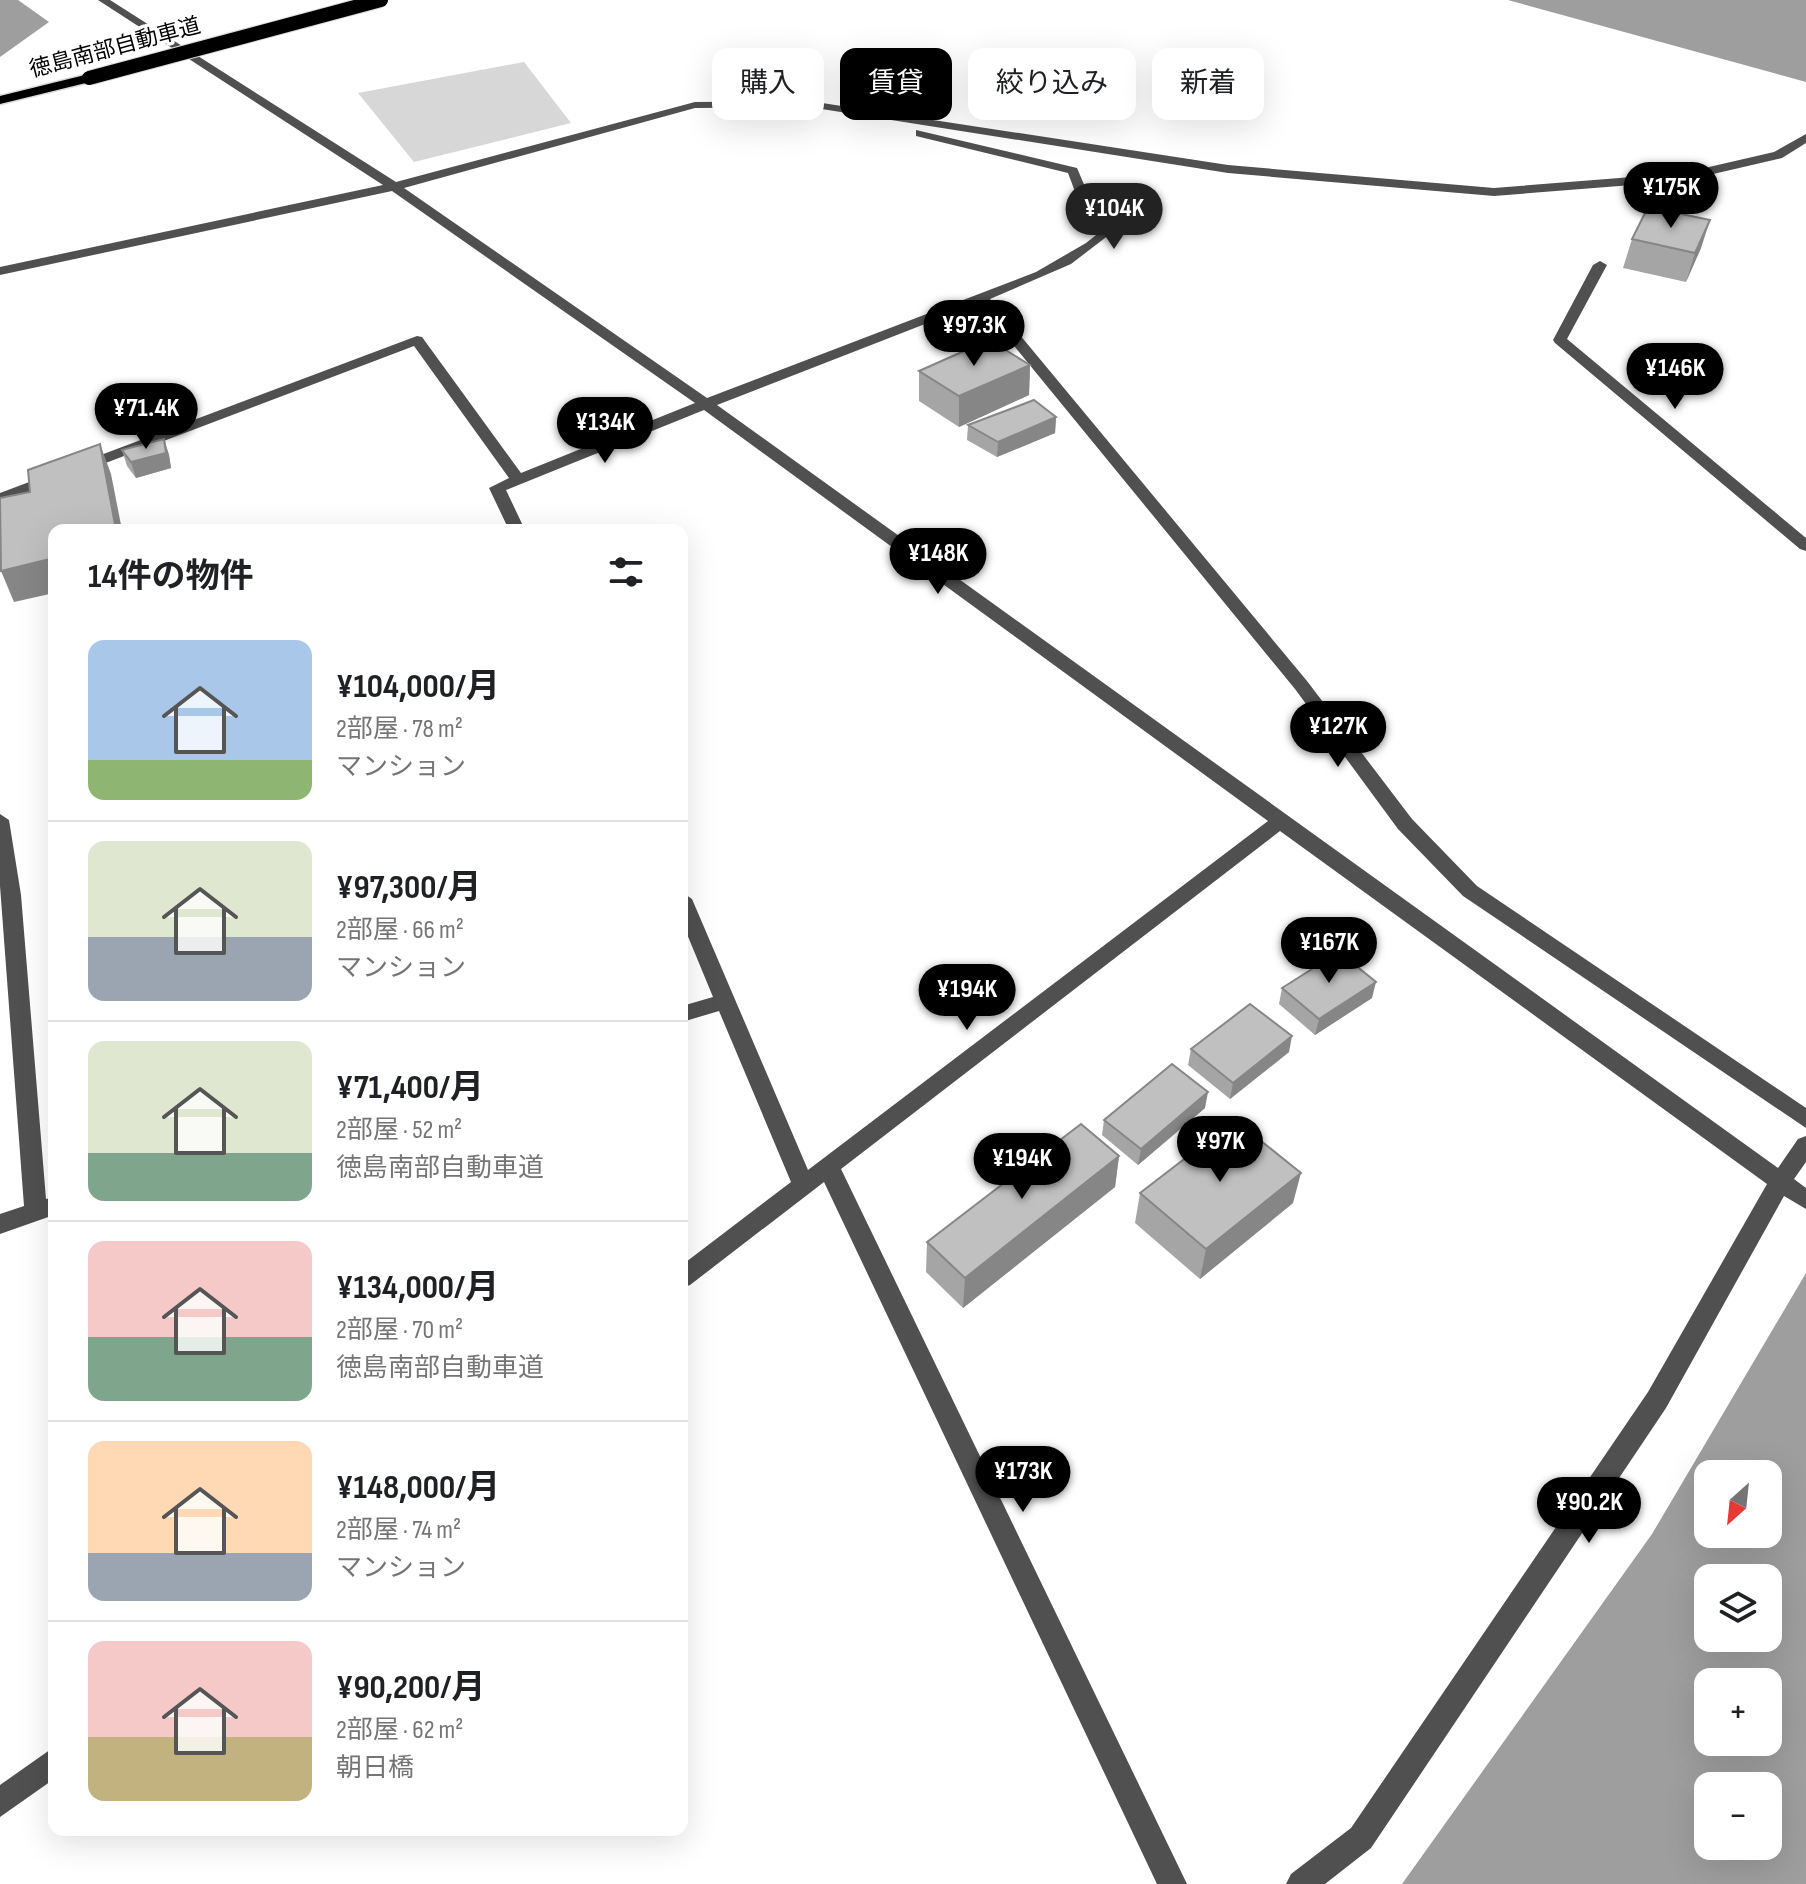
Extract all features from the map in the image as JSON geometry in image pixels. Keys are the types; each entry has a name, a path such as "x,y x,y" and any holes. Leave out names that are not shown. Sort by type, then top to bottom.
{"highway":[{"name":"徳島南部自動車道","path":"0,100 381,0"}],"street":[{"path":"103,0 393,187 704,404 1806,1200"},
{"path":"0,271 393,187 695,105 712,105"},
{"path":"824,106 1228,169 1494,192 1683,177 1778,155 1806,138"},
{"path":"514,524 497,488 704,404 1033,278 1091,249 1112,228 1083,197 1073,171 868,121 824,114"},
{"path":"1600,265 1560,340 1806,546"},
{"path":"981,297 1301,685 1405,824 1470,891 1806,1119"},
{"path":"0,498 417,340 518,479"},
{"path":"0,820 45,1209 0,1224"},
{"path":"688,1273 1279,822"},
{"path":"688,913 803,1185"},
{"path":"688,1012 725,1002"},
{"path":"1301,1884 1361,1838 1657,1400 1780,1182 1806,1145"},
{"path":"828,1166 1172,1884"},
{"path":"0,1803 48,1766"}],"shaded area":[{"path":"0,0 18,0 49,22 0,57"},
{"path":"1508,0 1806,0 1806,82"},
{"path":"524,62 571,123 414,162 358,93"},
{"path":"1806,1273 1806,1884 1402,1884 1652,1534 1694,1463 1694,1548 1782,1548 1782,1460 1696,1460"}],"building":[{"path":"1648,207 1710,220 1695,253 1632,239"},
{"path":"989,340 1030,365 959,396 919,371"},
{"path":"1034,400 1056,417 998,442 968,425"},
{"path":"164,439 166,453 131,462 122,450"},
{"path":"100,444 115,524 48,524 48,559 1,571 0,498 30,492 28,470"},
{"path":"1339,952 1376,982 1319,1019 1282,988"},
{"path":"1250,1004 1292,1036 1233,1083 1191,1049"},
{"path":"1172,1064 1208,1092 1141,1149 1104,1120"},
{"path":"1235,1120 1301,1173 1206,1249 1140,1193"},
{"path":"1081,1124 1119,1156 965,1278 927,1242"}]}
